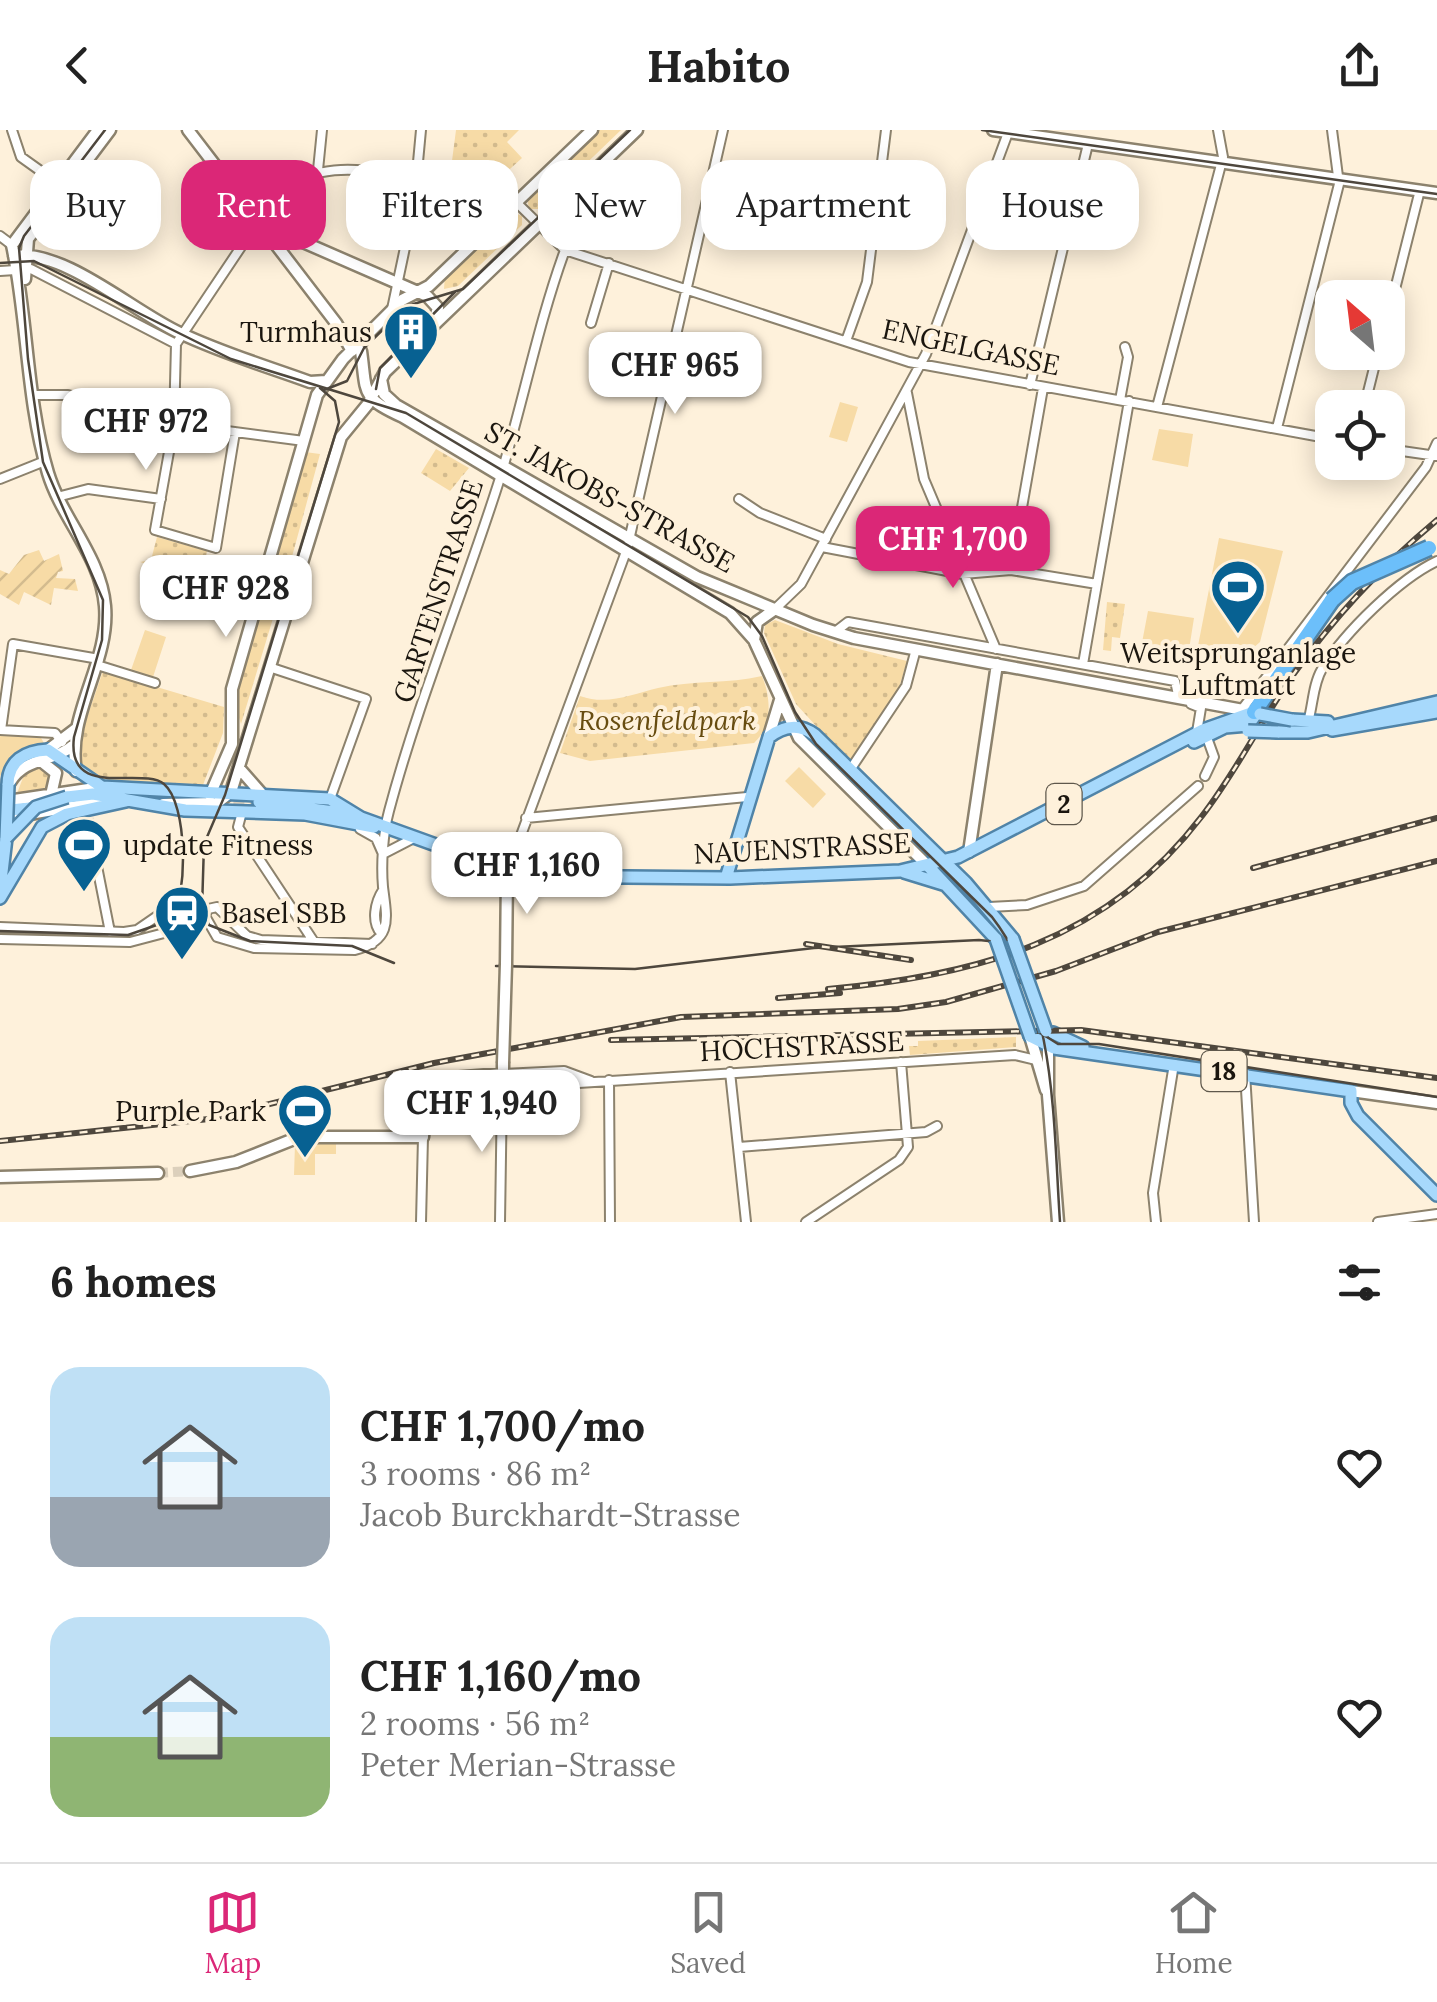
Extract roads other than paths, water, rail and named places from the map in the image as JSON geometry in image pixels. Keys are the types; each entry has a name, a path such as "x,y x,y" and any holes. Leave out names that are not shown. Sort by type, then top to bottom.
{"highway":[{"path":"1252,711 1343,588 1437,544"}],"main road":[{"path":"74,160 98,130"},
{"path":"20,257 110,130"},
{"path":"188,130 212,160"},
{"path":"518,200 592,130"},
{"path":"163,804 218,802 230,795 345,429 370,400 388,368 638,130"},
{"path":"993,130 1437,193"},
{"path":"30,236 20,257 45,461 57,497 103,591 106,626 78,728 76,772"},
{"path":"280,250 376,370 388,368"},
{"path":"287,260 288,250"},
{"path":"315,250 417,292 437,306 432,326"},
{"path":"210,795 235,732 232,689 316,399 326,380 405,298 417,292 463,250"},
{"path":"20,257 46,256 178,339 310,382 326,380"},
{"path":"357,349 370,400"},
{"name":"ST. JAKOBS-STRASSE","path":"381,379 382,391 392,403 628,544 730,614 754,640"},
{"name":"ST. JAKOBS-STRASSE","path":"370,400 502,470"},
{"name":"ST. JAKOBS-STRASSE","path":"628,544 726,592 835,632 1178,695 1308,727"},
{"path":"267,571 284,579 297,575"},
{"path":"774,610 757,622 754,640 792,727 809,750 929,866 989,908 1013,939 1047,1028 1058,1222"},
{"path":"961,888 997,664"},
{"path":"726,878 747,797 780,699"},
{"name":"ST. JAKOBS-STRASSE","path":"1205,728 1278,732 1437,702"},
{"path":"1205,728 1252,711 1278,732"},
{"path":"1308,727 1437,712"},
{"path":"769,736 792,727 809,730 944,863 996,939 1048,1096"},
{"path":"8,785 21,768 57,749 78,728"},
{"name":"2","path":"929,866 969,852 1205,728"},
{"path":"8,785 9,772 18,759 75,743"},
{"name":"2","path":"57,749 76,772 102,787 230,795"},
{"path":"38,760 50,764 56,773 61,798"},
{"path":"239,768 260,798 318,807 358,822"},
{"name":"2","path":"5,883 8,785"},
{"path":"0,811 102,787"},
{"path":"0,802 93,794 126,801"},
{"name":"NAUENSTRASSE","path":"230,795 330,799 358,822"},
{"path":"6,840 36,807 61,798"},
{"path":"0,819 89,802 126,801"},
{"name":"2","path":"0,898 36,832 57,818 90,814 126,801 242,810"},
{"name":"NAUENSTRASSE","path":"242,810 305,814 385,827 507,873 550,878 726,878 929,866"},
{"path":"900,870 961,888"},
{"path":"503,1068 507,873"},
{"path":"1047,1028 1096,1052"},
{"name":"18","path":"1030,1036 1049,1052 1096,1052 1351,1091"},
{"path":"1036,1060 1049,1052"},
{"name":"HOCHSTRASSE","path":"424,1092 429,1079 503,1068"},
{"path":"1437,1104 1351,1091 1350,1103 1358,1116 1437,1195"},
{"path":"190,1171 236,1162 298,1137 422,1137 424,1092"},
{"path":"0,1178 158,1173"}],"street":[{"path":"12,130 22,157 30,163"},
{"path":"319,160 322,130"},
{"path":"418,160 421,130"},
{"path":"507,873 628,544 722,130"},
{"path":"846,341 867,282 886,130"},
{"path":"1157,407 1222,162 1218,130"},
{"path":"1277,428 1340,179 1332,130"},
{"path":"774,610 795,594 921,365 1008,131"},
{"path":"1030,385 1088,144"},
{"path":"1398,280 1420,190"},
{"name":"ENGELGASSE","path":"518,204 536,224"},
{"path":"0,236 20,257 0,272"},
{"path":"236,432 216,548 155,530 174,424 178,339 239,250"},
{"path":"391,313 403,250"},
{"name":"ENGELGASSE","path":"565,250 921,365 1315,436"},
{"name":"GARTENSTRASSE","path":"372,944 382,933 376,924 383,890 385,827 502,470 565,250"},
{"path":"591,323 608,263"},
{"path":"1083,664 1125,400 1125,347"},
{"path":"1011,570 1043,388"},
{"path":"907,393 924,479 996,649"},
{"path":"34,395 68,395 174,424 304,441"},
{"path":"1252,711 1435,456 1437,443"},
{"path":"1405,452 1435,456"},
{"path":"0,479 45,461"},
{"path":"57,497 88,489 160,499"},
{"path":"739,498 760,513 824,543 963,574 1011,570 1096,584"},
{"path":"1308,727 1321,670 1410,577 1437,561"},
{"name":"ST. JAKOBS-STRASSE","path":"835,632 848,622 1083,664 1175,681 1178,695"},
{"path":"57,749 56,734 0,730 13,644 98,662 155,683"},
{"path":"850,770 906,686 916,649"},
{"path":"269,666 366,699 330,799"},
{"name":"ST. JAKOBS-STRASSE","path":"1164,695 1196,704 1205,728"},
{"path":"1205,728 1214,757 1206,776"},
{"path":"989,908 1028,905 1084,886 1198,786"},
{"path":"526,818 747,797"},
{"path":"242,810 238,827 314,942"},
{"path":"358,822 376,838 385,856 414,838"},
{"path":"90,836 110,932"},
{"path":"219,908 252,939 372,944 344,951 240,946 213,933 206,912 219,908"},
{"path":"0,927 110,932 136,930 161,910 171,911 175,917 168,932 137,941 1,938"},
{"path":"1015,1055 1028,1048 1030,1036"},
{"name":"HOCHSTRASSE","path":"424,1092 1015,1055 1036,1060"},
{"path":"806,1222 899,1160 908,1147 901,1062"},
{"path":"1156,1222 1153,1193 1174,1064"},
{"name":"HOCHSTRASSE","path":"503,1068 564,1071 592,1082"},
{"path":"730,1072 746,1222"},
{"path":"1245,1073 1254,1222"},
{"path":"609,1080 610,1222"},
{"path":"500,1222 502,1088"},
{"path":"739,1146 926,1132 937,1126"},
{"path":"422,1137 422,1222"},
{"path":"1378,1222 1424,1220 1437,1214"}],"tunnel":[{"path":"122,795 198,799"},
{"path":"217,800 259,802"},
{"path":"90,818 91,836"},
{"path":"158,1173 190,1171"}],"tram line":[{"path":"0,931 128,935 171,920 183,872 178,810 164,784 153,779 93,775 82,769 75,757 74,737 102,640 103,600 43,462 28,359 19,248 24,236 105,130"},
{"path":"324,390 347,381 364,348 407,306 463,289 630,130"},
{"path":"982,130 1437,194"},
{"path":"0,263 34,261 231,359 406,413 748,617 762,636 795,712 816,744 992,917 1013,950 1029,986 1048,1064 1060,1222"},
{"path":"376,389 380,368 455,292"},
{"path":"320,388 335,401 339,422 225,795 204,844 202,909 209,925 250,941 352,946 394,963"},
{"path":"496,966 635,969 814,948 979,940 998,942 1013,957"},
{"path":"1036,1030 1058,1044 1099,1044 1437,1097"}],"railway":[{"path":"828,989 936,974 986,962 1081,922 1124,894 1165,859 1202,816 1293,675 1325,633 1378,574 1437,520"},
{"path":"1253,868 1437,818"},
{"path":"0,1141 209,1119 434,1063 681,1017 898,1009 946,1002 1056,971 1158,932 1437,861"},
{"path":"806,944 911,960"},
{"path":"778,998 840,993"},
{"path":"611,1040 1081,1030 1437,1078"}],"place":[{"name":"Turmhaus","path":"411,381"},
{"name":"Weitsprunganlage Luftmatt","path":"1238,636"},
{"name":"update Fitness","path":"84,894"},
{"name":"Basel SBB","path":"182,962"},
{"name":"Purple Park","path":"305,1160"}],"park label":[{"name":"Rosenfeldpark","path":"667,720"}]}
